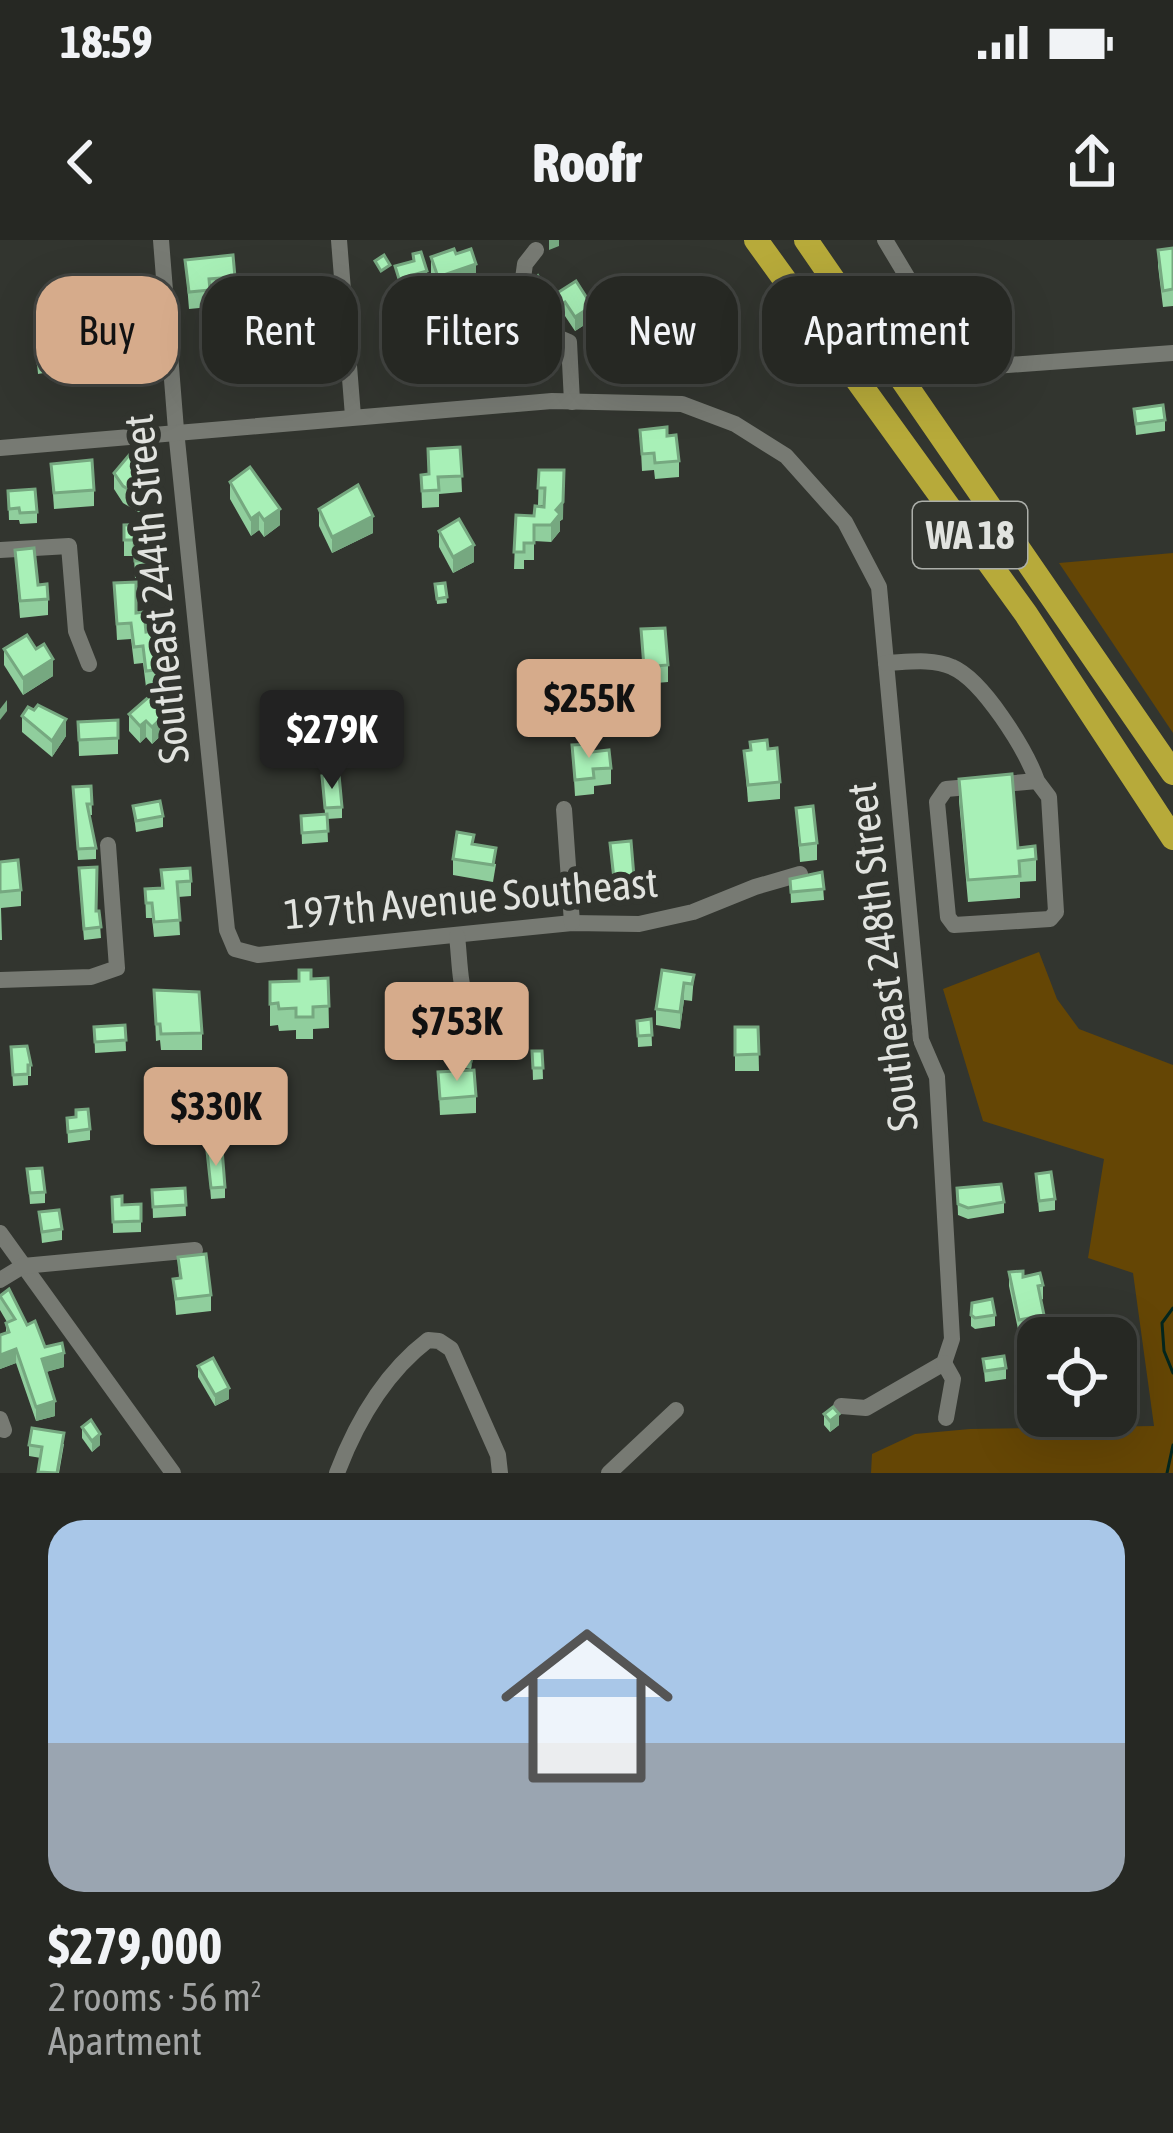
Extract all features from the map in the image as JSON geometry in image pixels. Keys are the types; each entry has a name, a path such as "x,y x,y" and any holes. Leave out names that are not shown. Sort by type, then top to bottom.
{"highway":[{"name":"WA 18","path":"756,240 1026,614 1173,838"},
{"name":"WA 18","path":"806,240 1173,773"}],"street":[{"name":"Southeast 244th Street","path":"161,240 227,930"},
{"path":"339,240 353,416"},
{"path":"885,240 921,300 921,329 968,368 1173,352"},
{"path":"536,250 525,265 520,301 539,329 569,341 572,402"},
{"name":"Southeast 248th Street","path":"0,448 176,430 572,402 682,404 735,424 786,456 844,522 879,587 921,1040 937,1077 952,1340 944,1363 953,1379 946,1418"},
{"path":"0,550 69,545 76,632 88,664"},
{"path":"886,663 930,662 956,668 978,688 1028,757 1049,796 1056,912 1051,919 954,925 946,894 941,793 1037,781"},
{"path":"564,809 572,923"},
{"path":"0,980 91,977 117,968 108,845"},
{"name":"197th Avenue Southeast","path":"227,930 235,949 258,955 572,923 655,922 800,874"},
{"path":"457,936 468,1007 480,1023 506,1031"},
{"path":"0,1233 172,1473"},
{"path":"0,1280 23,1266 195,1250"},
{"path":"337,1473 364,1414 428,1340 440,1340 451,1349 498,1454 500,1473"},
{"path":"842,1406 866,1408 944,1363"},
{"path":"609,1473 676,1410"}],"shaded area":[{"path":"1173,553 1173,733 1059,563"},
{"path":"1039,952 1057,999 1079,1029 1173,1065 1173,1473 871,1473 872,1454 915,1434 1017,1428 1017,1437 1137,1437 1137,1426 1154,1426 1133,1273 1088,1258 1104,1159 983,1121 943,989"}],"building":[{"path":"1173,248 1173,289 1163,291 1158,250"},
{"path":"471,249 476,264 438,276 431,257"},
{"path":"421,252 427,271 398,276 395,266 414,261 413,254"},
{"path":"233,255 235,276 202,276 202,291 189,292 185,260"},
{"path":"384,255 390,265 381,271 375,261"},
{"path":"576,281 586,297 586,310 575,317 562,290"},
{"path":"1163,405 1165,420 1136,424 1134,409"},
{"path":"667,427 667,436 676,435 679,461 655,463 654,453 642,454 640,430"},
{"path":"460,447 462,476 438,477 439,490 422,491 421,475 429,474 428,449"},
{"path":"130,454 139,461 148,460 152,465 147,470 156,478 140,496 123,486 114,473"},
{"path":"92,460 94,490 54,493 51,464"},
{"path":"250,467 280,509 264,520 259,513 251,519 230,482"},
{"path":"539,470 564,470 563,502 556,510 560,514 551,525 534,525 534,543 524,543 524,552 514,552 516,515 534,516 535,506 544,507"},
{"path":"358,485 373,516 332,537 319,509"},
{"path":"35,489 37,512 9,509 8,491"},
{"path":"459,519 474,545 453,557 439,531"},
{"path":"153,524 153,560 135,561 134,540 124,540 124,525"},
{"path":"34,548 38,585 47,584 48,599 20,601 15,550"},
{"path":"136,582 136,613 144,612 146,632 160,630 164,669 146,671 143,646 134,647 131,623 117,624 114,583"},
{"path":"445,583 447,597 437,599 435,584"},
{"path":"665,628 668,665 644,667 641,629"},
{"path":"27,635 36,649 44,644 53,659 23,678 4,649"},
{"path":"152,694 168,712 152,727 146,721 140,726 129,714"},
{"path":"38,705 66,719 52,741 22,716 28,707 34,710"},
{"path":"118,720 118,738 79,740 78,722"},
{"path":"767,740 768,749 777,748 780,782 748,785 744,751 751,750 750,742"},
{"path":"590,744 591,752 609,750 611,768 593,769 594,778 575,780 572,745"},
{"path":"1012,774 1018,848 1035,846 1036,859 1019,861 1020,876 968,880 959,779"},
{"path":"339,775 342,807 325,808 322,776"},
{"path":"91,786 92,804 87,804 96,848 78,849 73,787"},
{"path":"160,801 163,816 136,821 133,806"},
{"path":"813,806 817,843 800,845 796,808"},
{"path":"327,814 328,831 302,833 301,816"},
{"path":"457,832 474,835 472,844 496,848 493,865 453,859"},
{"path":"631,841 634,877 614,879 610,843"},
{"path":"18,860 21,890 0,892 0,862"},
{"path":"97,867 96,911 101,927 84,929 79,868"},
{"path":"190,868 191,881 177,882 180,920 154,922 145,889 163,888 161,870"},
{"path":"822,872 824,889 791,892 790,879"},
{"path":"299,970 311,970 311,979 328,978 329,1006 313,1007 313,1017 296,1017 296,1008 270,1004 270,982 299,981"},
{"path":"662,970 694,975 692,984 684,983 680,1012 656,1009"},
{"path":"154,990 199,992 202,1033 161,1034"},
{"path":"429,1019 476,1026 471,1052 453,1049 454,1040 426,1035"},
{"path":"651,1019 652,1035 638,1036 637,1021"},
{"path":"125,1025 126,1040 95,1042 94,1027"},
{"path":"735,1027 758,1027 759,1054 735,1055"},
{"path":"27,1046 28,1074 13,1075 11,1047"},
{"path":"532,1051 542,1051 543,1068 533,1068"},
{"path":"474,1070 476,1096 440,1099 438,1072"},
{"path":"88,1109 90,1129 68,1132 67,1118 76,1117 76,1110"},
{"path":"222,1149 225,1187 211,1188 207,1151"},
{"path":"42,1168 45,1192 30,1193 27,1169"},
{"path":"1051,1172 1055,1199 1039,1201 1036,1174"},
{"path":"1001,1184 1004,1202 968,1208 958,1204 957,1188"},
{"path":"185,1188 186,1205 153,1207 152,1190"},
{"path":"122,1196 122,1205 141,1204 141,1221 113,1222 112,1197"},
{"path":"59,1210 62,1229 42,1232 39,1212"},
{"path":"206,1254 211,1295 176,1299 173,1279 181,1278 178,1257"},
{"path":"1023,1271 1023,1277 1040,1273 1044,1315 1018,1317 1009,1272"},
{"path":"9,1289 27,1325 35,1321 45,1347 62,1343 64,1353 42,1359 55,1401 36,1407 16,1349 0,1355 0,1335 9,1332 6,1323 15,1319 0,1296"},
{"path":"992,1299 995,1315 971,1315 972,1303"},
{"path":"1004,1356 1006,1368 985,1371 983,1359"},
{"path":"213,1358 229,1388 215,1395 198,1366"},
{"path":"833,1407 839,1414 830,1421 824,1414"},
{"path":"91,1420 100,1434 92,1441 82,1427"},
{"path":"32,1428 64,1433 57,1473 38,1472 42,1447 29,1445"}],"waterway":[{"path":"1173,1308 1162,1323 1164,1351 1173,1373"},
{"path":"1167,1473 1173,1445"}]}
